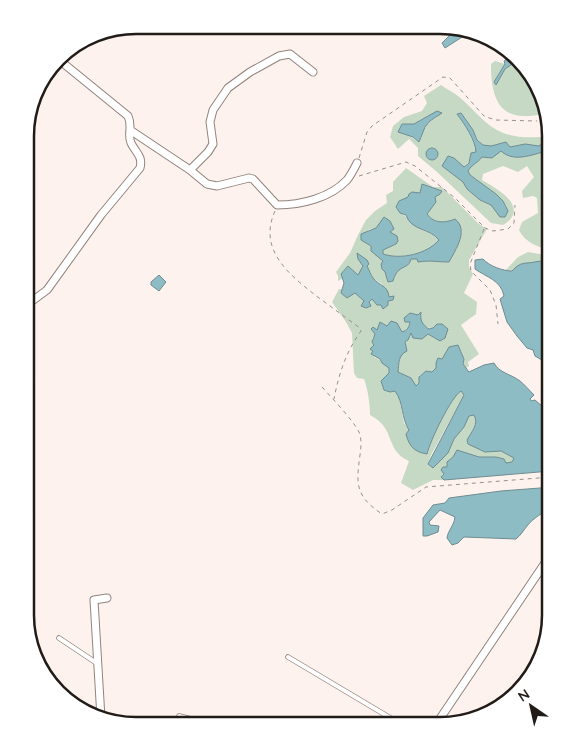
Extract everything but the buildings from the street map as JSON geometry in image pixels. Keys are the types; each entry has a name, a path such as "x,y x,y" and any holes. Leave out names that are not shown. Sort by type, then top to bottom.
{"street":[{"path":"190,170 208,152 213,144 210,122 213,110 228,88 250,72 279,56 290,54 313,72"},
{"path":"34,300 47,290 101,215 140,168 142,161 140,155 131,144 129,137 131,122 128,116 64,64"},
{"path":"130,130 190,170 207,184 212,186 249,178 254,179 272,202 277,205 314,200 331,192 346,180 358,163"},
{"path":"441,717 542,567"},
{"path":"101,711 94,600 107,598"}],"lane":[{"path":"59,638 98,664"},
{"path":"288,657 389,717"}],"path":[{"path":"358,163 368,132 372,126 444,77 450,78 484,116 495,120 537,121"},
{"path":"346,180 406,162 416,166 455,198 485,228 493,231 508,229 514,223 515,205"},
{"path":"277,205 271,219 270,228 274,249 281,264 292,277 360,328 361,331 342,364 334,400"},
{"path":"485,228 470,264 471,271 490,290 496,306 498,324"},
{"path":"322,387 358,432 361,445 357,482 363,497 373,508 382,514 392,510 426,487 542,478"}],"green space":[{"path":"495,61 505,64 494,82 496,85 505,69 512,64 521,74 532,90 540,114 530,116 516,115 502,107 494,92 491,64"},
{"path":"441,85 458,96 486,123 497,130 523,137 542,137 542,144 539,146 525,144 510,147 497,144 491,146 483,145 460,113 458,114 469,132 476,151 463,167 454,158 442,166 463,182 467,189 480,200 491,205 507,207 496,194 470,175 468,171 482,157 502,151 522,157 542,152 542,248 525,238 519,230 522,222 538,213 537,198 533,196 523,198 522,191 534,177 527,166 518,172 503,166 483,174 482,180 496,188 513,206 514,212 511,219 503,225 491,223 418,156 418,148 409,139 398,149 390,137 393,126 404,117 422,111 427,103 424,96","holes":["438,117 431,121 419,142 408,135 402,125 414,125 425,118"]},
{"path":"406,168 433,187 442,187 479,224 487,229 469,260 469,267 473,274 464,293 477,302 476,314 461,325 479,354 468,362 469,366 465,369 461,350 449,347 432,372 426,371 419,376 419,383 415,387 411,378 398,372 400,356 406,342 412,333 428,334 434,338 446,334 448,329 425,326 421,319 421,313 410,321 408,328 403,332 394,326 376,331 373,327 375,334 372,339 374,357 389,367 389,373 381,381 384,390 395,391 399,397 404,423 427,453 436,430 452,402 461,391 464,395 431,455 428,464 433,468 448,453 454,439 464,427 469,415 474,415 475,422 474,428 467,440 491,451 501,451 514,458 512,462 506,463 504,459 479,457 457,450 447,462 447,467 441,477 444,480 433,480 413,490 401,483 409,461 396,451 384,427 370,415 364,379 357,378 354,373 352,333 332,302 339,289 342,289 341,293 351,295 355,293 364,301 361,306 366,308 371,306 369,302 372,298 377,305 388,301 394,296 388,297 382,284 374,279 367,266 358,259 363,266 359,275 354,272 338,281 336,272 350,253 366,220 387,203 386,195 393,191 393,182","holes":["422,184 442,191 435,197 427,215 433,220 440,222 455,219 462,232 456,250 410,259 407,265 398,271 393,281 388,282 383,261 371,251 371,247 366,242 368,230 376,228 381,223 389,232 395,235 396,244 383,250 383,254 405,256 428,249 439,240 417,227 400,213 399,201 408,197 412,192 420,193"]},
{"path":"528,252 542,254 542,262 505,271 518,257"}],"water":[{"path":"450,35 463,36 445,48 442,43"},
{"path":"506,59 512,64 505,69 496,85 494,82 505,64 504,61"},
{"path":"437,111 442,113 425,127 419,142 413,137 398,132 402,124 414,124"},
{"path":"461,113 473,130 477,140 483,145 491,146 506,142 510,147 525,144 539,146 542,144 542,152 525,156 512,157 501,151 492,158 482,157 468,171 470,175 503,201 508,211 505,217 500,217 491,205 480,200 467,189 463,182 442,166 448,156 454,158 464,167 469,163 471,153 476,152 472,138 457,114"},
{"path":"432,148 438,154 432,160 426,154"},
{"path":"422,184 442,191 435,197 436,202 427,214 433,220 440,222 455,219 461,229 460,240 449,262 418,262 417,259 411,259 408,265 398,271 393,281 388,282 382,269 381,264 383,261 371,251 371,246 361,240 361,234 376,228 384,217 390,221 394,229 390,232 397,236 398,241 396,244 383,250 383,254 405,256 421,252 434,245 439,240 431,233 412,224 406,215 400,213 396,207 399,201 408,197 412,192 420,193"},
{"path":"357,253 367,260 369,264 367,266 375,281 387,290 389,297 394,296 393,300 388,301 388,305 383,309 381,305 377,305 372,299 369,302 371,306 366,308 361,306 364,301 355,293 347,298 341,293 344,283 341,274 348,266 358,275 363,266 358,259"},
{"path":"483,259 496,268 512,271 523,264 542,261 542,360 535,356 533,350 527,348 507,322 500,299 504,296 500,286 475,269 475,260"},
{"path":"159,275 166,282 159,291 151,285 151,282"},
{"path":"421,312 422,322 429,329 437,324 442,324 448,329 445,338 440,341 428,334 422,339 413,338 411,333 405,342 407,351 400,357 398,372 411,378 416,386 419,383 419,377 426,371 432,372 436,368 438,358 442,359 449,347 458,345 464,359 463,364 469,372 484,365 494,363 499,369 522,383 534,395 530,399 531,401 535,400 542,406 542,472 444,480 441,477 444,474 441,470 443,467 447,467 447,462 457,450 479,457 504,459 506,463 512,462 514,458 501,451 485,452 468,444 467,440 473,431 476,421 474,415 469,416 464,427 454,439 448,453 433,468 428,464 464,395 461,391 441,420 427,454 415,450 411,445 406,434 409,430 398,396 395,391 384,390 381,381 389,373 389,368 380,359 371,354 373,351 370,349 374,345 372,342 375,334 371,329 373,327 377,330 380,322 387,326 391,321 397,323 402,332 408,328 410,322 405,322 404,318 410,313 418,315"},
{"path":"542,487 542,513 532,520 516,539 464,537 458,543 452,545 447,538 455,517 440,510 429,522 430,525 439,526 438,532 423,536 423,518 433,505 445,503 449,498"}]}
